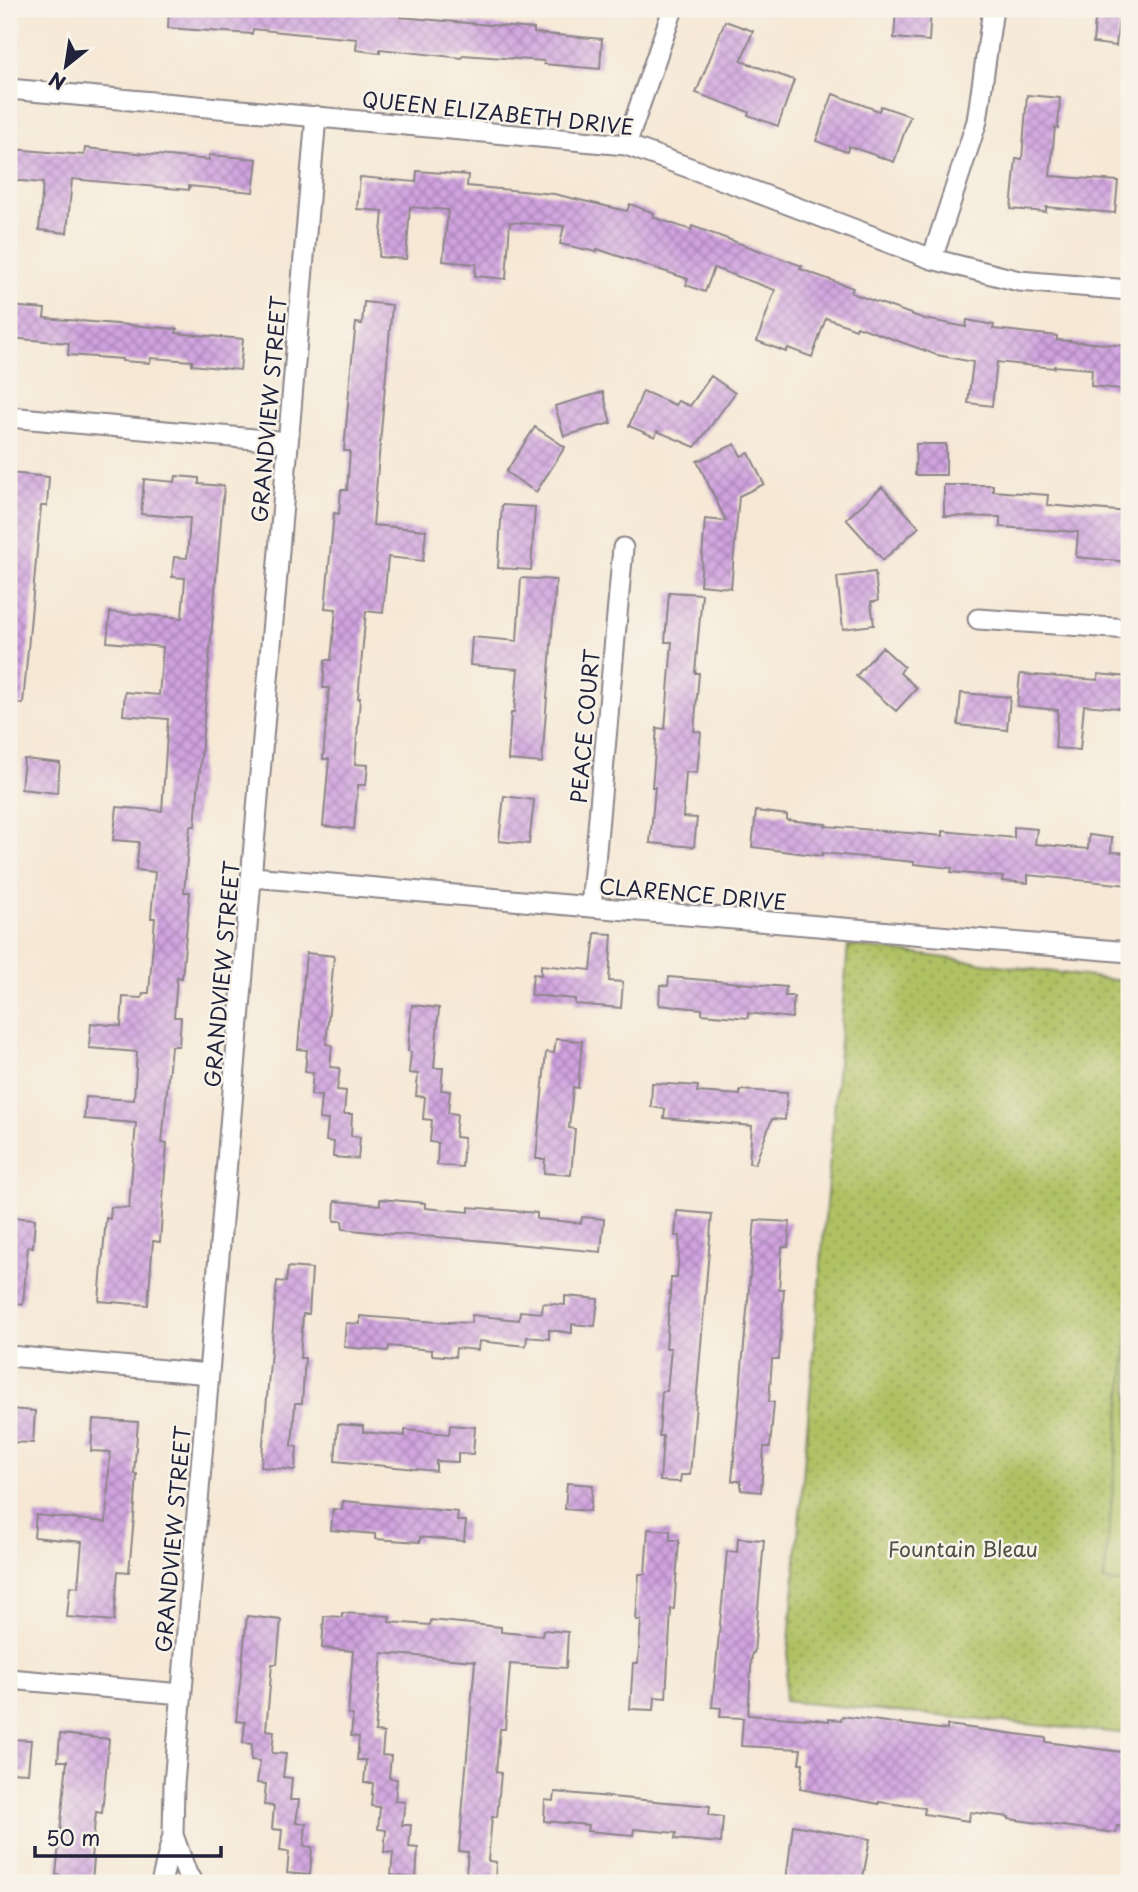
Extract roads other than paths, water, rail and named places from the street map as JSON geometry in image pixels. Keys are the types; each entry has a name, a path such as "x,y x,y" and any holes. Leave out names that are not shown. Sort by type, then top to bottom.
{"street":[{"path":"626,145 673,9"},
{"path":"932,259 976,121 993,9"},
{"name":"QUEEN ELIZABETH DRIVE","path":"9,89 626,145 932,259 1019,281 1129,290"},
{"name":"GRANDVIEW STREET","path":"161,1883 173,1835 174,1784 316,116"},
{"path":"9,417 288,442"},
{"name":"PEACE COURT","path":"591,907 623,548"},
{"path":"978,619 1129,629"},
{"name":"CLARENCE DRIVE","path":"253,877 1129,952"},
{"path":"9,1356 209,1374"},
{"path":"9,1679 182,1694"},
{"name":"GRANDVIEW STREET","path":"173,1835 193,1883"}],"park label":[{"name":"Fountain Bleau","path":"963,1548"}]}
